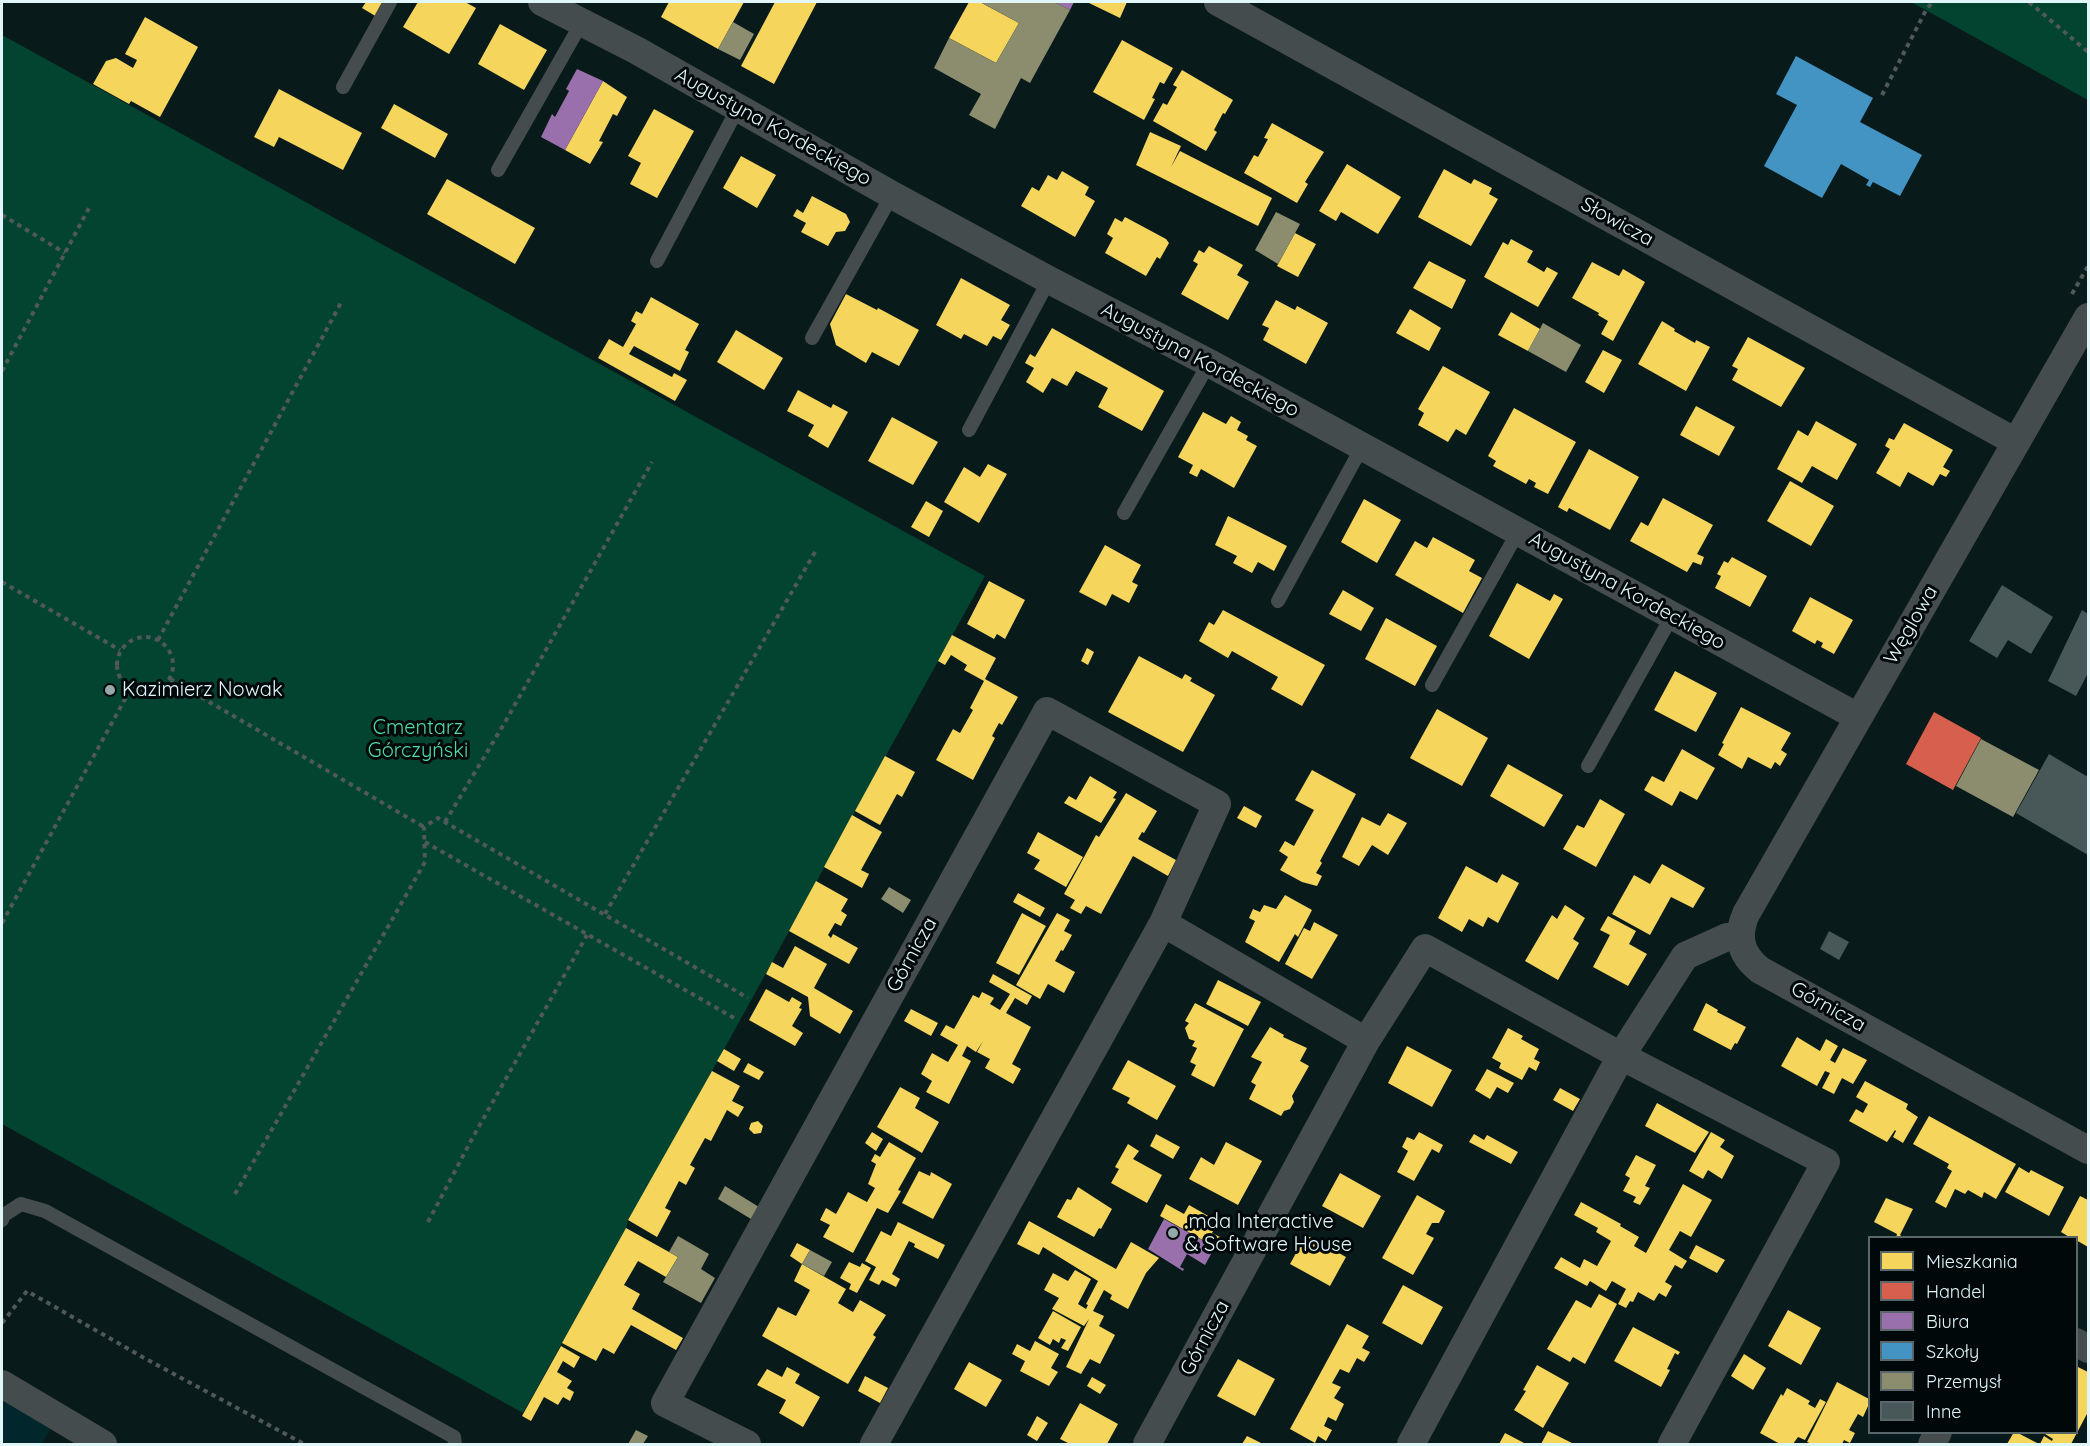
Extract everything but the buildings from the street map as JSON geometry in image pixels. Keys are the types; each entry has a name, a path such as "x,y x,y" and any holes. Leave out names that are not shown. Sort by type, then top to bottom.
{"street":[{"name":"Augustyna Kordeckiego","path":"542,2 738,108 892,195 1209,363 1858,717"},
{"name":"Słowicza","path":"1218,2 2016,442"},
{"name":"Węglowa","path":"1740,936 1741,925 1746,914 2088,317"},
{"name":"Górnicza","path":"747,1444 665,1402 1047,711 1217,804 1163,923 874,1444"},
{"path":"1163,923 1366,1041"},
{"path":"1411,1444 1621,1056 1685,956 1727,938 1740,936"},
{"name":"Górnicza","path":"1740,936 1746,956 1760,970 2088,1150"},
{"name":"Górnicza","path":"1147,1444 1366,1041 1425,948 1621,1056 1826,1162 1672,1444"},
{"path":"2,1384 103,1444"}],"lane":[{"path":"343,87 390,2"},
{"path":"498,170 582,22"},
{"path":"657,261 738,108"},
{"path":"812,339 892,195"},
{"path":"969,430 1049,280"},
{"path":"1124,513 1209,363"},
{"path":"1278,601 1362,447"},
{"path":"1432,685 1518,532"},
{"path":"1588,766 1672,616"},
{"path":"2,1220 4,1215 21,1204 45,1211 454,1437 455,1444"}],"path":[{"path":"1882,95 1931,4 1928,2"},
{"path":"2029,2 2088,52"},
{"path":"2,371 90,206"},
{"path":"2,215 65,253"},
{"path":"158,640 342,301"},
{"path":"446,822 510,714 652,462"},
{"path":"604,914 815,552"},
{"path":"2,582 120,650"},
{"path":"145,636 158,640 170,650 174,664 170,679 159,690 144,694 130,690 120,679 116,664 120,650 131,640 145,636"},
{"path":"170,679 424,828"},
{"path":"2,923 130,690"},
{"path":"424,828 438,818 446,822 748,998"},
{"path":"235,1194 425,862 424,828"},
{"path":"425,842 736,1019"},
{"path":"428,1222 587,934"},
{"path":"2,1323 27,1291 146,1359 304,1444"}],"shaded area":[{"path":"2,1392 55,1421 42,1444 2,1444"}],"green space":[{"path":"1911,2 2088,2 2088,100 1931,13"},
{"name":"Cmentarz Górczyński","path":"2,35 985,576 523,1413 2,1124"}],"place":[{"name":"Kazimierz Nowak","path":"110,690"},
{"name":".mda Interactive & Software House","path":"1173,1233"}]}
